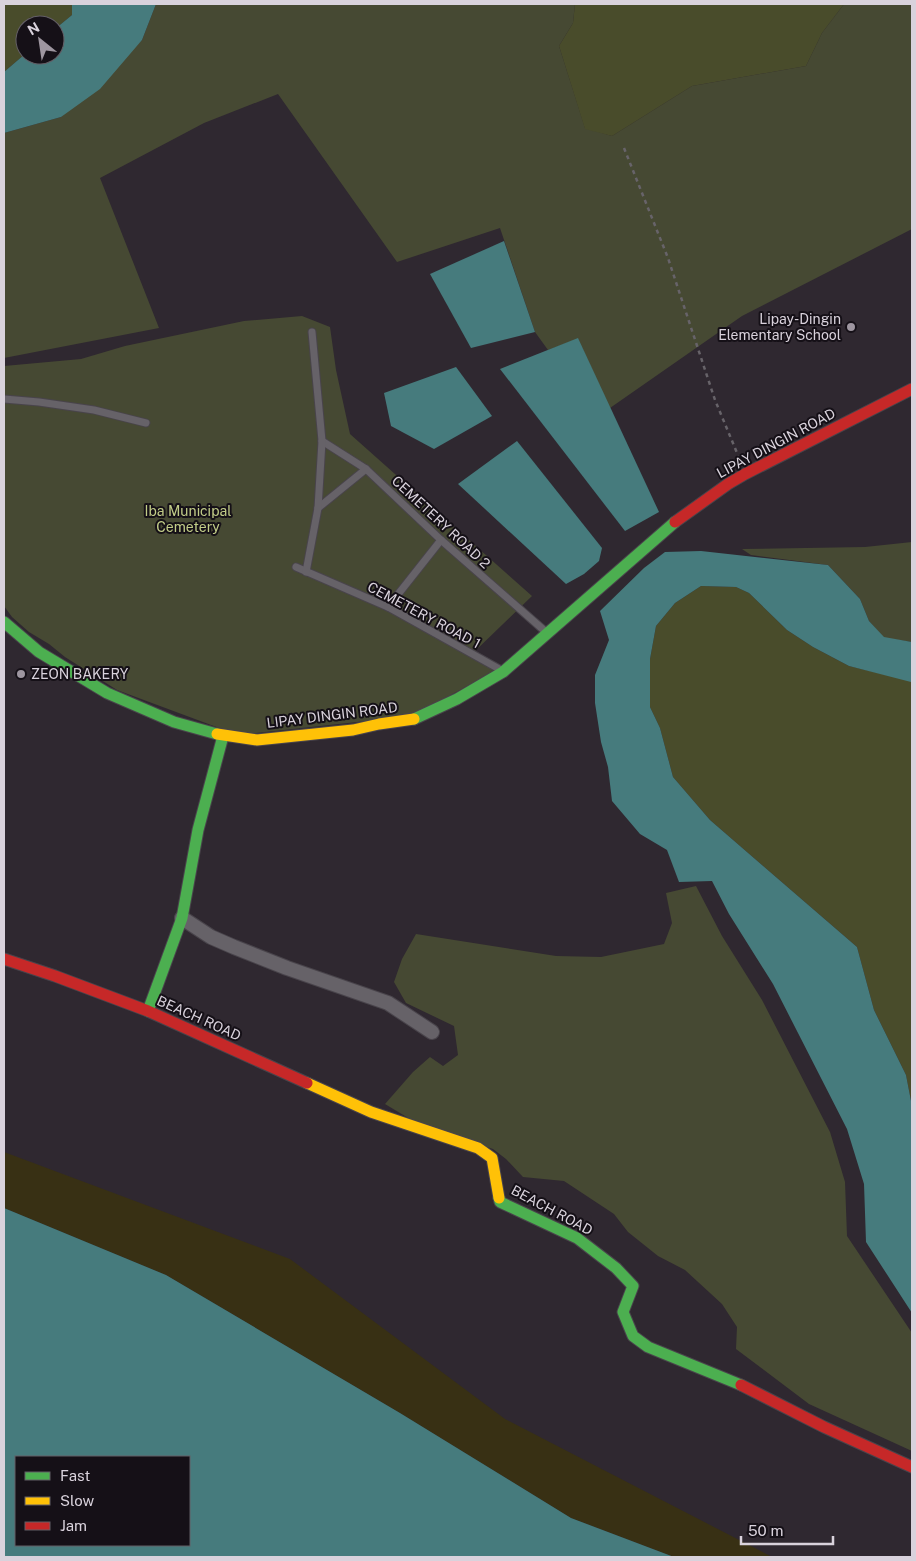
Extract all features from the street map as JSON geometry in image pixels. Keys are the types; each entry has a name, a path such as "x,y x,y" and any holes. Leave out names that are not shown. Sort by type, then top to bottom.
{"street":[{"name":"LIPAY DINGIN ROAD","path":"4,622 39,652 107,693 174,722 222,736 257,740 280,738 353,730 379,724 417,719 457,699 503,672 670,526 728,484 912,389"},
{"path":"148,1011 182,918 198,830 222,736"},
{"path":"182,918 210,937 234,947 287,968 388,1003 432,1032"},
{"name":"BEACH ROAD","path":"4,959 148,1011 371,1112 478,1148 492,1158 500,1202 577,1238 616,1268 633,1286 623,1312 634,1336 648,1347 736,1382 824,1427 912,1467"}],"lane":[{"path":"306,572 318,508 322,441 312,332"},
{"path":"4,400 39,402 94,410 146,423"},
{"name":"CEMETERY ROAD 2","path":"322,441 366,469 441,540 547,633"},
{"path":"318,508 366,469"},
{"path":"388,607 441,540"},
{"name":"CEMETERY ROAD 1","path":"296,567 388,607 503,672"}],"path":[{"path":"624,148 668,258 715,400 745,474"}],"green space":[{"path":"4,4 72,4 72,15 65,21 65,15 15,15 15,63 4,72"},
{"path":"156,4 575,4 573,23 559,46 585,128 612,136 692,86 806,66 822,33 844,4 912,5 912,229 742,316 610,408 578,339 548,350 535,332 500,228 397,262 278,94 204,123 100,178 159,328 4,358 4,133 61,117 142,40"},
{"path":"575,4 844,4 822,33 806,66 692,86 612,136 585,129 559,46 573,23"},
{"name":"Iba Municipal Cemetery","path":"302,316 330,327 336,370 350,434 532,596 471,655 497,670 412,716 238,735 117,690 29,632 12,617 4,606 4,366 81,359 125,346 244,321"},
{"path":"912,542 912,642 884,638 869,621 860,599 828,565 751,555 742,549 865,547"},
{"path":"701,586 736,587 749,593 787,630 813,647 849,666 912,681 912,1106 906,1075 874,1010 857,947 710,820 673,777 660,728 650,707 650,659 656,626 675,603"},
{"path":"696,886 722,936 762,1000 830,1132 845,1182 847,1236 912,1333 912,1451 809,1404 736,1349 737,1327 722,1304 685,1270 658,1256 628,1232 614,1214 564,1181 523,1177 506,1159 493,1149 420,1125 385,1104 413,1072 430,1057 443,1066 458,1055 454,1026 406,1003 394,982 402,959 416,934 556,956 601,957 664,944 672,923 666,893"}],"sand":[{"path":"4,1152 290,1259 505,1419 772,1557 674,1557 571,1518 400,1413 166,1275 4,1208"}],"water":[{"path":"72,4 156,4 142,40 100,89 61,117 4,133 4,72 15,63 15,65 65,65 65,21 72,15"},
{"path":"504,241 535,332 471,348 430,274"},
{"path":"578,338 659,512 625,531 500,369"},
{"path":"456,367 492,416 434,449 391,426 384,393"},
{"path":"517,441 602,548 599,561 584,574 566,584 458,484"},
{"path":"701,551 828,565 860,599 869,621 884,637 912,642 911,682 849,666 813,647 787,630 749,593 736,587 701,586 675,603 656,626 650,659 650,707 660,728 673,777 710,820 857,947 874,1010 906,1075 912,1106 912,1313 866,1242 864,1184 847,1129 773,984 729,914 712,881 679,882 667,850 640,834 612,801 608,767 601,742 595,703 595,675 609,640 600,611 644,568 665,552"},
{"path":"4,1208 166,1275 400,1413 571,1518 674,1557 4,1557"}],"traffic: fast":[{"path":"414,719 457,699 503,672 675,522"},
{"path":"4,622 39,652 107,693 174,722 217,734"},
{"path":"148,1011 182,918 198,830 223,736"},
{"path":"499,1198 500,1202 577,1238 616,1268 633,1286 623,1312 633,1336 648,1347 741,1385"}],"traffic: slow":[{"path":"217,734 257,740 353,730 414,719"},
{"path":"307,1083 371,1112 478,1148 492,1158 499,1198"}],"traffic: jam":[{"path":"675,522 745,474 912,389"},
{"path":"4,959 148,1011 307,1083"},
{"path":"741,1385 824,1427 912,1467"}],"place":[{"name":"Lipay-Dingin Elementary School","path":"851,327"},
{"name":"ZEON BAKERY","path":"21,674"}]}
